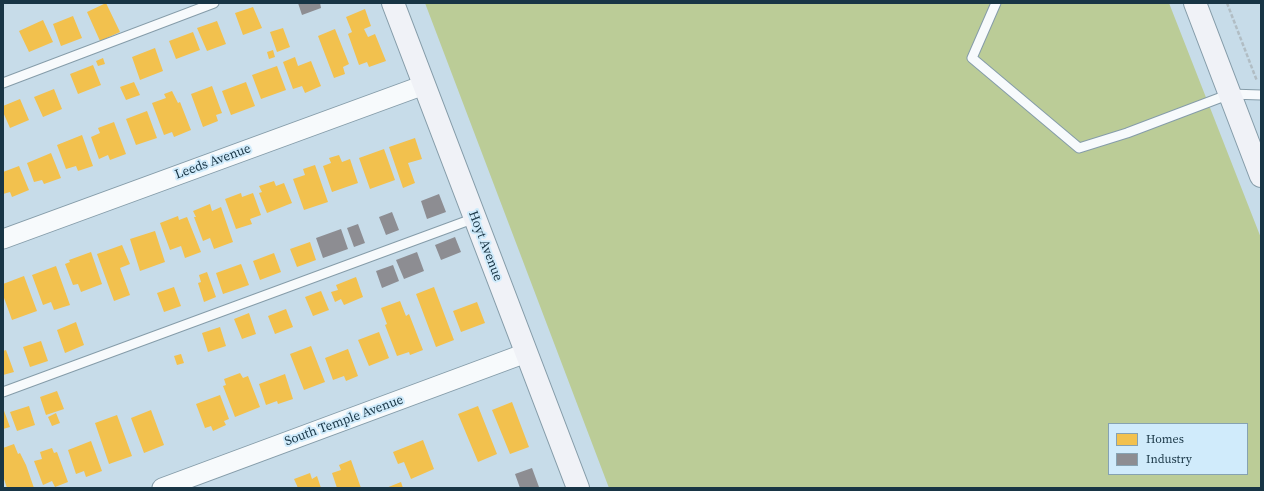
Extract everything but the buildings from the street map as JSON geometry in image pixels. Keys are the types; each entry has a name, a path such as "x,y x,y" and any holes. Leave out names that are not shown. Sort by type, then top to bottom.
{"main road":[{"name":"Hoyt Avenue","path":"393,3 578,488"},
{"path":"1196,3 1261,176"}],"street":[{"name":"Leeds Avenue","path":"3,239 424,85"},
{"name":"South Temple Avenue","path":"162,488 526,353"}],"lane":[{"path":"3,83 214,3"},
{"path":"996,3 972,58 1079,148 1127,133 1230,94 1261,95"},
{"path":"3,392 474,218"}],"path":[{"path":"1228,3 1258,84"}],"green space":[{"path":"425,3 1169,3 1261,238 1261,488 609,488"}]}
